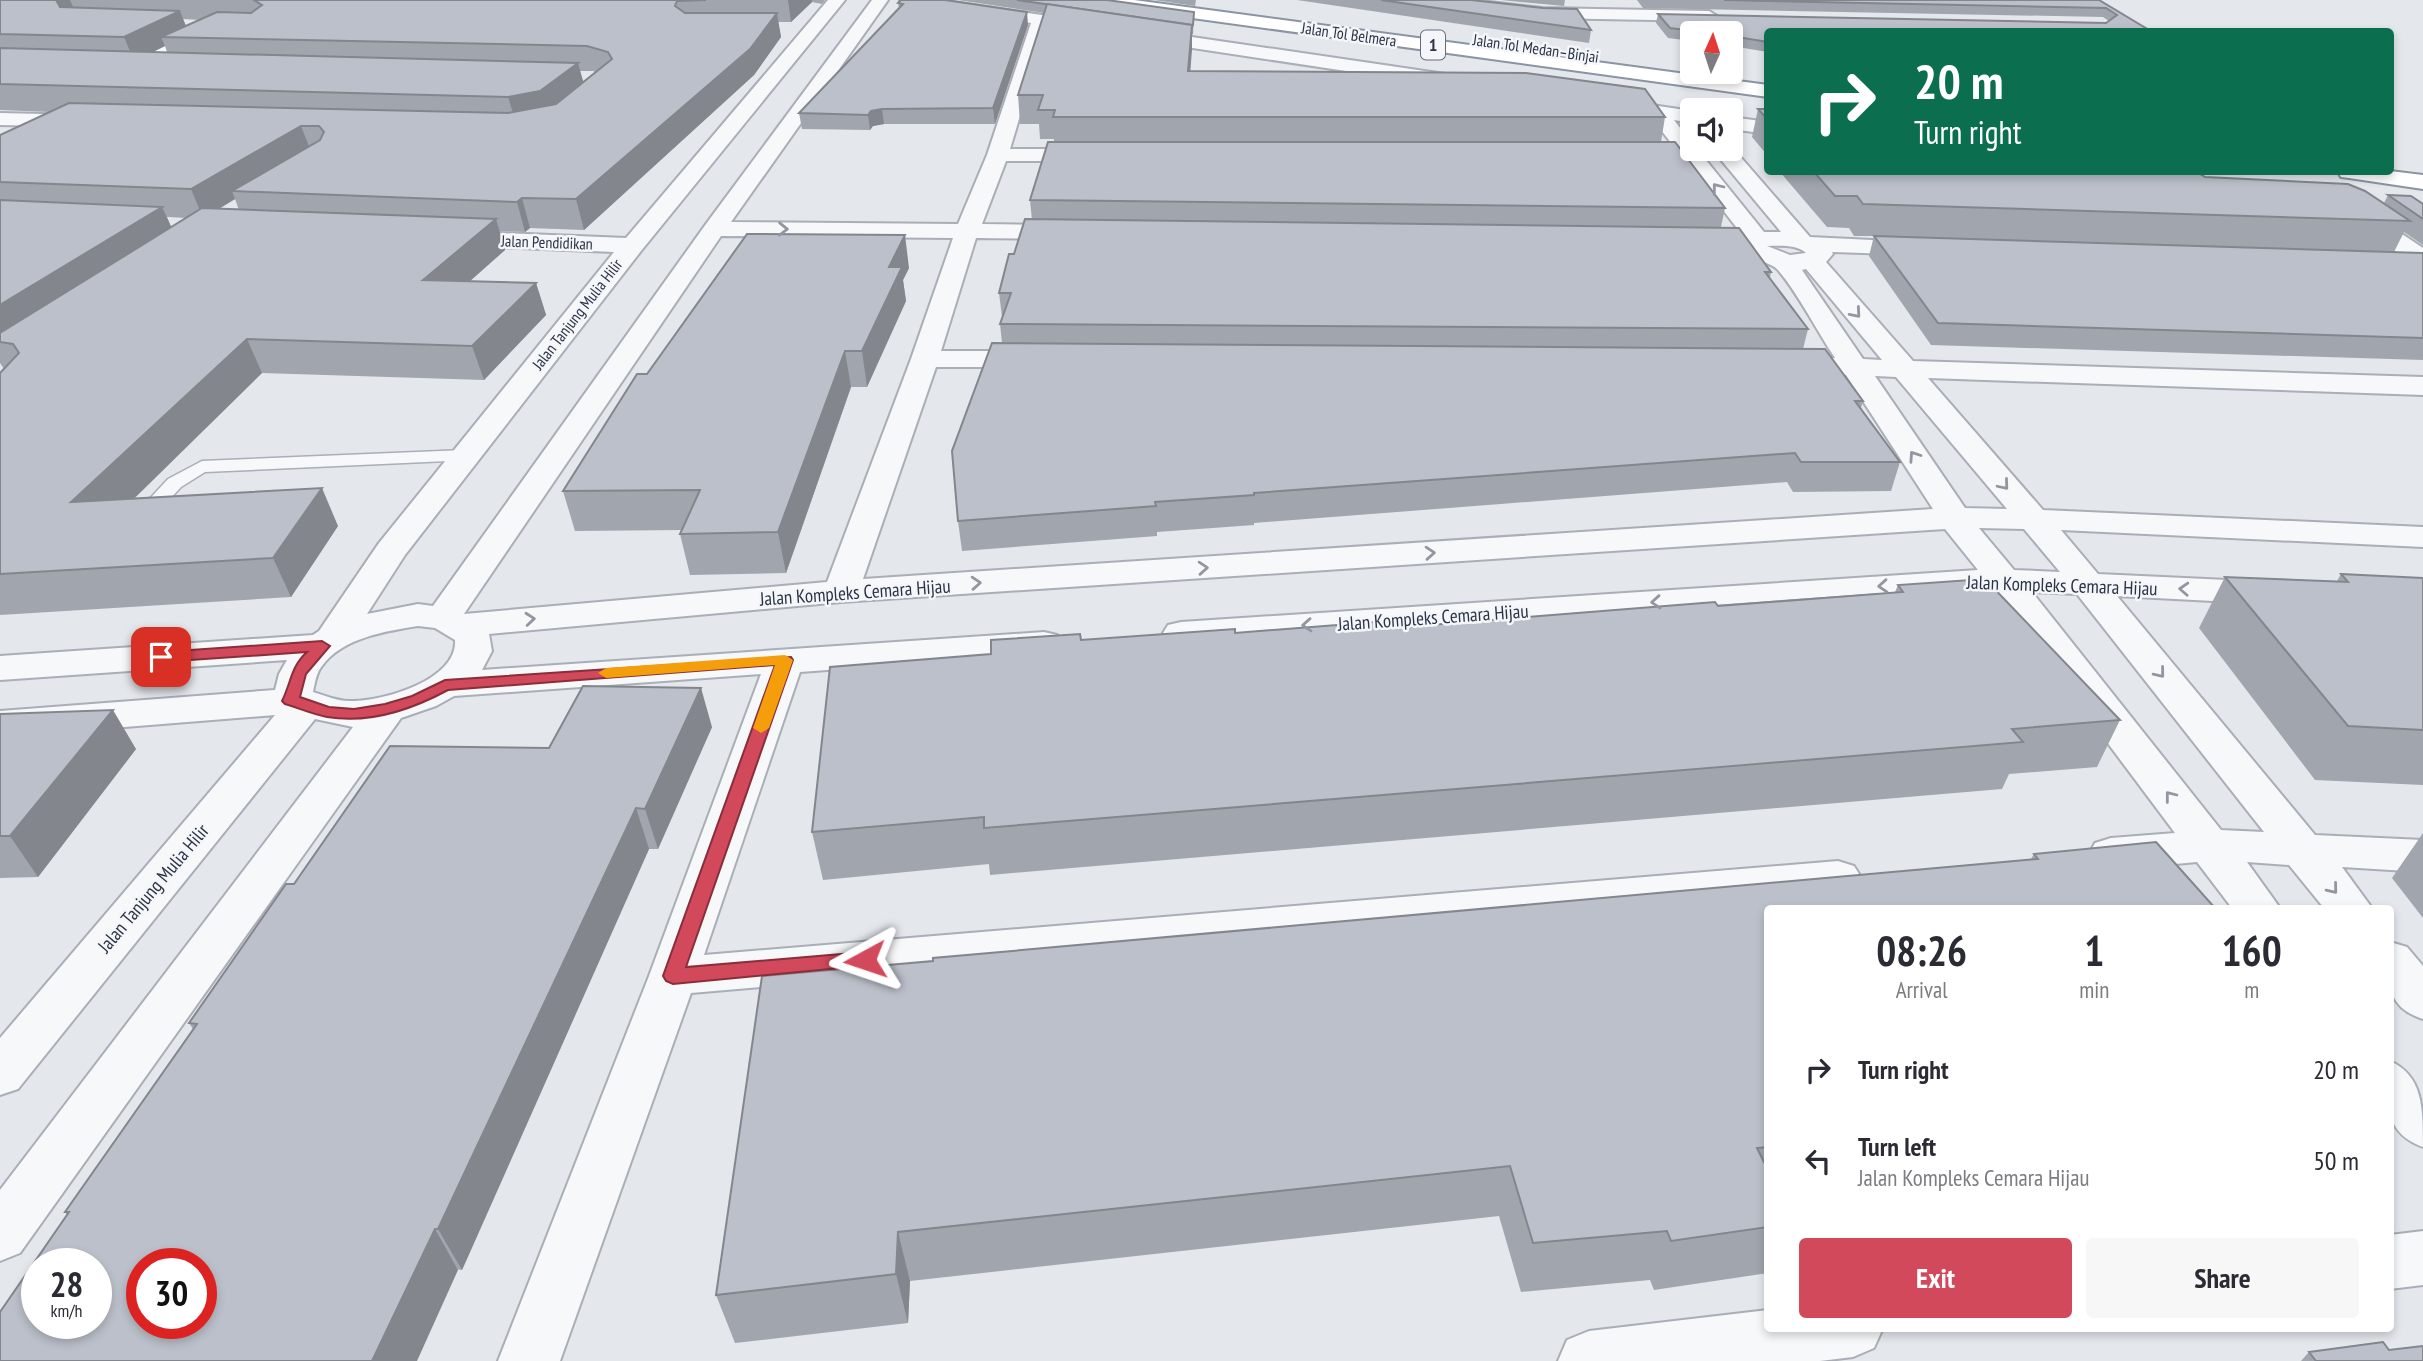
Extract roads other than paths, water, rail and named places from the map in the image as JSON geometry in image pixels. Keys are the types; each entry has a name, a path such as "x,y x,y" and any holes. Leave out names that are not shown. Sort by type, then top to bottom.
{"highway":[{"name":"Jalan Tol Belmera","path":"1098,0 1764,89"},
{"name":"Jalan Tol Medan–Binjai","path":"1172,0 1680,67"},
{"path":"1743,76 1764,78"},
{"path":"2394,162 2423,166"},
{"path":"2371,175 2423,182"}],"street":[{"name":"Jalan Tanjung Mulia Hilir","path":"0,1074 299,702 296,688 298,674 307,660 327,643 391,550 632,246 837,0"},
{"path":"0,724 299,702 326,712 354,714 387,709 418,699 445,685 464,668 474,652 473,636 452,621 707,239 880,0"},
{"path":"908,0 1464,85 1380,89"},
{"path":"1430,0 1494,4 1542,13 1727,16"},
{"path":"1596,0 1606,15 1680,25"},
{"path":"841,592 925,359 964,240 998,155 1041,21"},
{"path":"169,27 216,28"},
{"path":"216,28 135,69 91,78 113,69 216,28"},
{"path":"786,29 813,29"},
{"path":"1209,45 1212,68"},
{"path":"113,69 163,70"},
{"path":"0,118 38,102"},
{"path":"0,130 61,103"},
{"path":"1594,103 1680,116"},
{"path":"1658,113 1680,141"},
{"path":"0,118 105,122"},
{"path":"1743,125 1764,127"},
{"path":"998,155 1123,155"},
{"path":"1663,155 1680,155"},
{"path":"1697,161 1793,252 1903,367 2079,573 2347,905"},
{"path":"1730,161 1793,252 1854,366 1960,526 2255,905"},
{"path":"2338,207 2359,215 2423,261"},
{"name":"Jalan Pendidikan","path":"428,237 632,246"},
{"path":"707,239 1088,242"},
{"path":"1678,247 1946,255"},
{"path":"2423,261 2388,268 2423,274"},
{"path":"925,359 1064,360"},
{"path":"1757,365 1903,367 2423,386"},
{"name":"Jalan Kompleks Cemara Hijau","path":"327,643 359,627 418,615 452,621 841,592 1960,526 2038,525 2423,537"},
{"name":"Jalan Kompleks Cemara Hijau","path":"1146,636 1997,572 2079,573 2297,594"},
{"path":"445,685 1076,640"},
{"path":"0,668 327,643"},
{"path":"529,1361 673,976 785,660"},
{"path":"0,1235 387,709"},
{"path":"2070,857 2208,845 2423,856"},
{"path":"673,976 1876,874"},
{"path":"2394,965 2423,1000"},
{"path":"2394,1087 2423,1124"},
{"path":"2394,1262 2423,1258"},
{"path":"1589,1361 1821,1332"}],"lane":[{"path":"137,524 181,475 202,467 466,456"}]}
